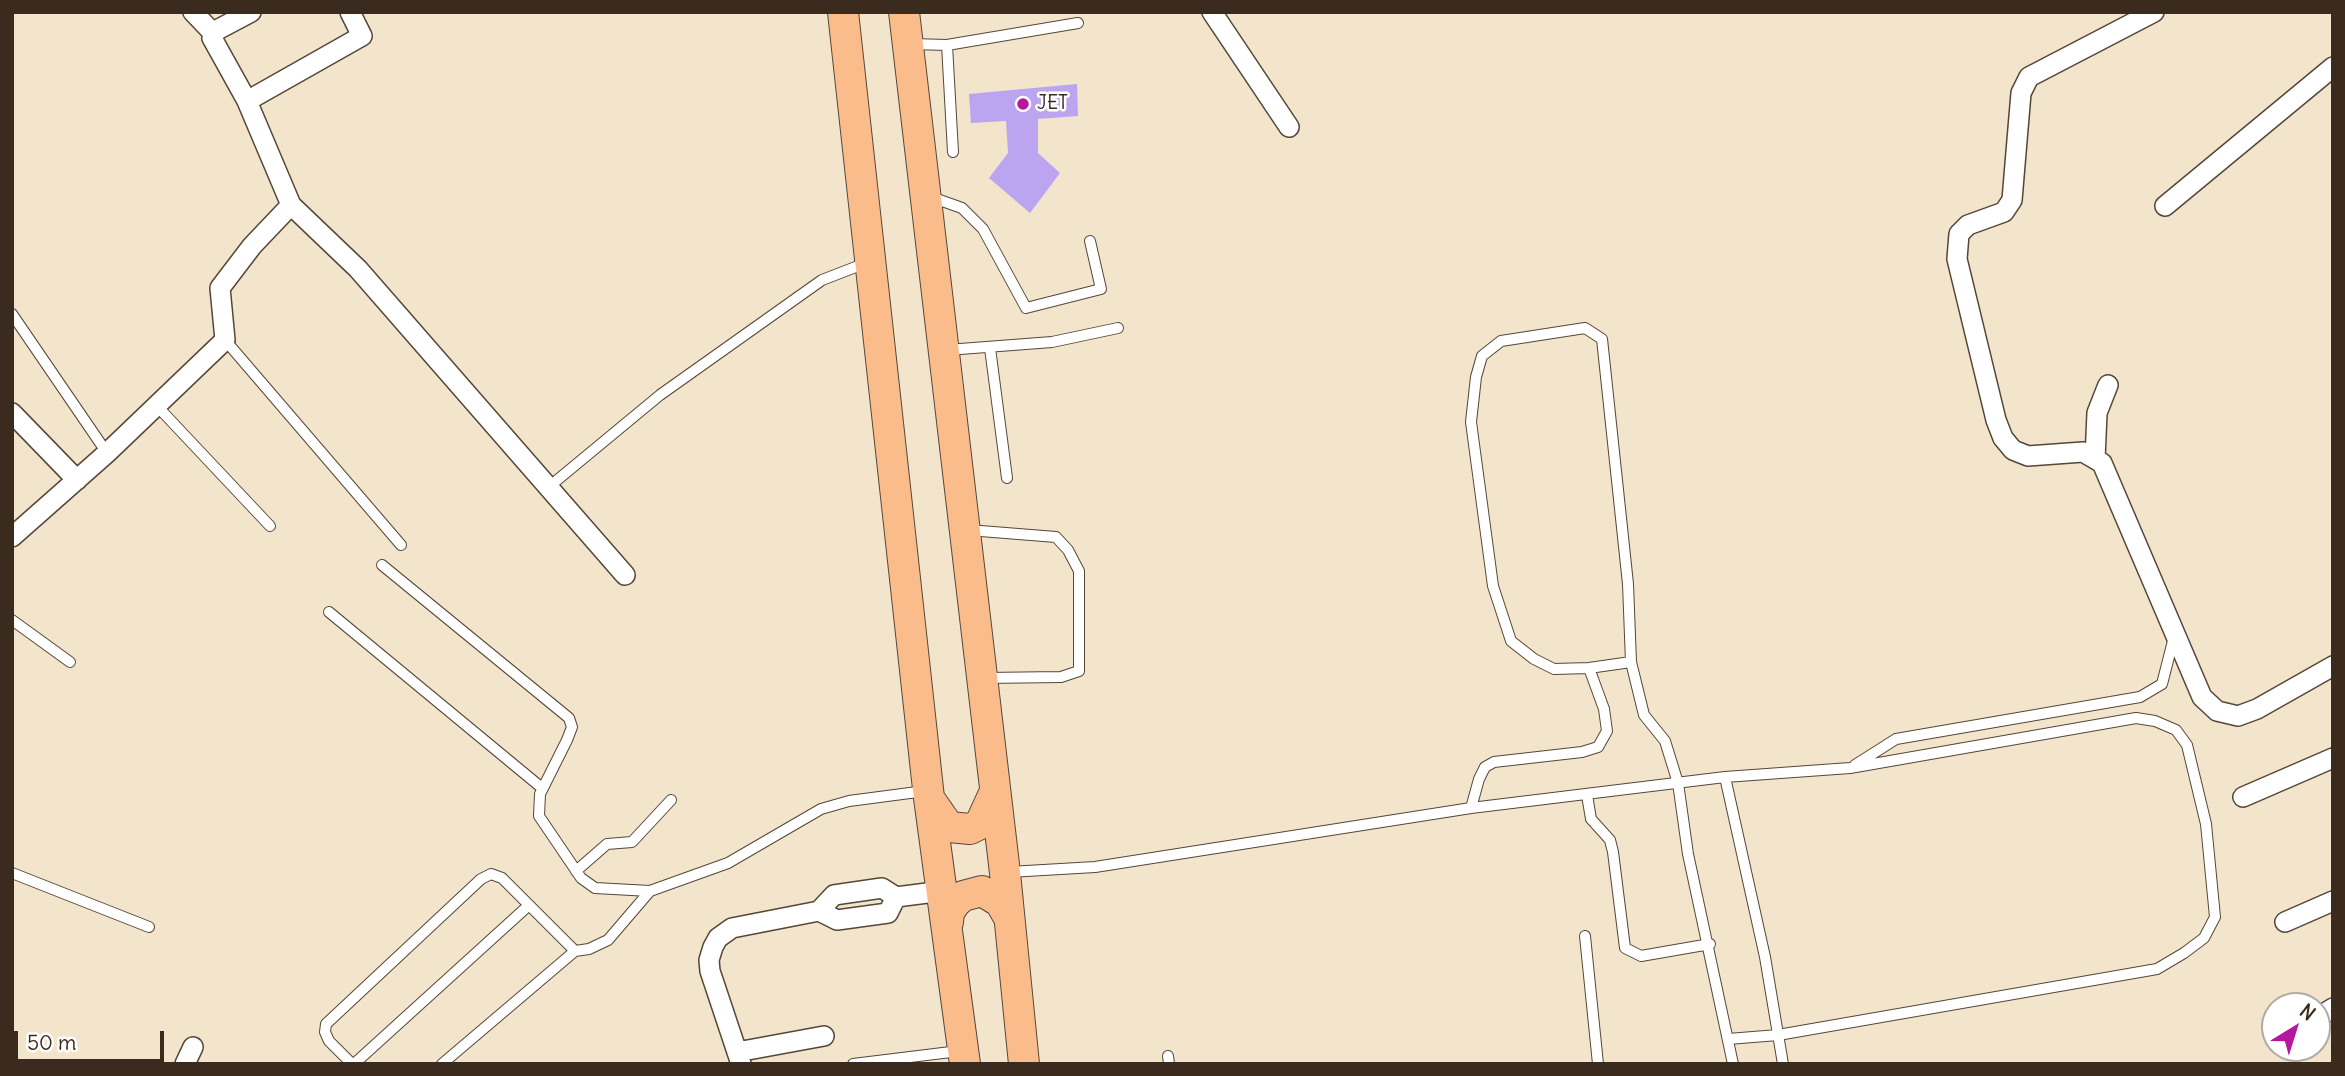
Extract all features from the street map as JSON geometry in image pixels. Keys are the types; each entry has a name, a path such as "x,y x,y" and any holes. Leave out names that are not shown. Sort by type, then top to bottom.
{"main road":[{"path":"843,12 929,794 964,1057"},
{"path":"904,12 1005,873 1024,1064"},
{"path":"929,794 949,827 970,829 980,824 987,814 995,790"},
{"path":"948,922 949,912 956,902 963,896 982,891 1000,902 1009,918"}],"street":[{"path":"193,12 214,33"},
{"path":"251,12 214,33 212,38 247,101 291,205 358,269 625,575"},
{"path":"247,101 362,36 350,12"},
{"path":"1212,12 1289,128"},
{"path":"2154,12 2029,77 2021,93 2012,200 2004,212 1968,225 1959,234 1956,247 2003,438 2013,450 2028,456 2068,451 2084,452 2102,463 2112,480 2202,696 2217,711 2238,716 2257,709 2333,666"},
{"path":"2165,206 2333,67"},
{"path":"12,537 107,453 225,340 220,288 253,246 291,205"},
{"path":"2095,459 2097,413 2108,385"},
{"path":"12,413 77,480"},
{"path":"2243,797 2333,758"},
{"path":"824,1036 739,1058 710,971 709,960 718,938 732,928 818,911 837,920 888,914 897,897 943,891"},
{"path":"2285,922 2333,901"}],"lane":[{"path":"908,44 947,45 1078,23"},
{"path":"947,45 953,152"},
{"path":"924,195 962,208 983,229 1026,307 1101,289 1090,241"},
{"path":"550,486 660,395 811,287 822,280 870,262"},
{"path":"12,314 107,453"},
{"path":"943,350 1052,342 1118,328"},
{"path":"1631,662 1589,668 1554,668 1534,659 1511,640 1493,586 1471,422 1476,377 1482,355 1501,341 1585,328 1602,339 1628,584 1631,662 1644,715 1665,741 1678,783 1688,854 1710,944 1733,1064"},
{"path":"225,340 401,545"},
{"path":"990,348 1007,478"},
{"path":"157,406 270,526"},
{"path":"964,529 1026,537 1056,537 1080,571 1079,671 1061,677 982,678"},
{"path":"382,565 569,718 572,727 542,788 539,816 576,871 595,888 650,891 728,863 821,809 849,801 929,794"},
{"path":"329,612 542,788"},
{"path":"12,620 71,662"},
{"path":"1850,768 1896,739 2140,697 2161,684 2175,633"},
{"path":"1471,808 1485,767 1494,762 1598,747 1606,731 1604,709 1589,668"},
{"path":"1005,873 1095,867 1471,808 1725,777 1850,768 2136,718 2155,721 2176,730 2187,745 2206,824 2214,918 2204,938 2157,969 1778,1035 1728,1040"},
{"path":"1725,777 1762,944 1783,1064"},
{"path":"1587,795 1591,819 1610,840 1625,947 1641,956 1710,944"},
{"path":"576,871 607,844 632,842 671,800"},
{"path":"12,873 149,927"},
{"path":"528,906 353,1064 329,1041 325,1032 326,1024 481,879 491,874 502,878 575,951"},
{"path":"442,1064 575,951 589,949 608,940 650,891"},
{"path":"1586,936 1598,1064"},
{"path":"853,1064 964,1057"}],"building":[{"path":"1077,84 1078,116 1038,119 1038,153 1060,173 1030,213 989,178 1008,153 1006,121 971,123 969,94"}],"place":[{"name":"JET","path":"1023,104"}]}
